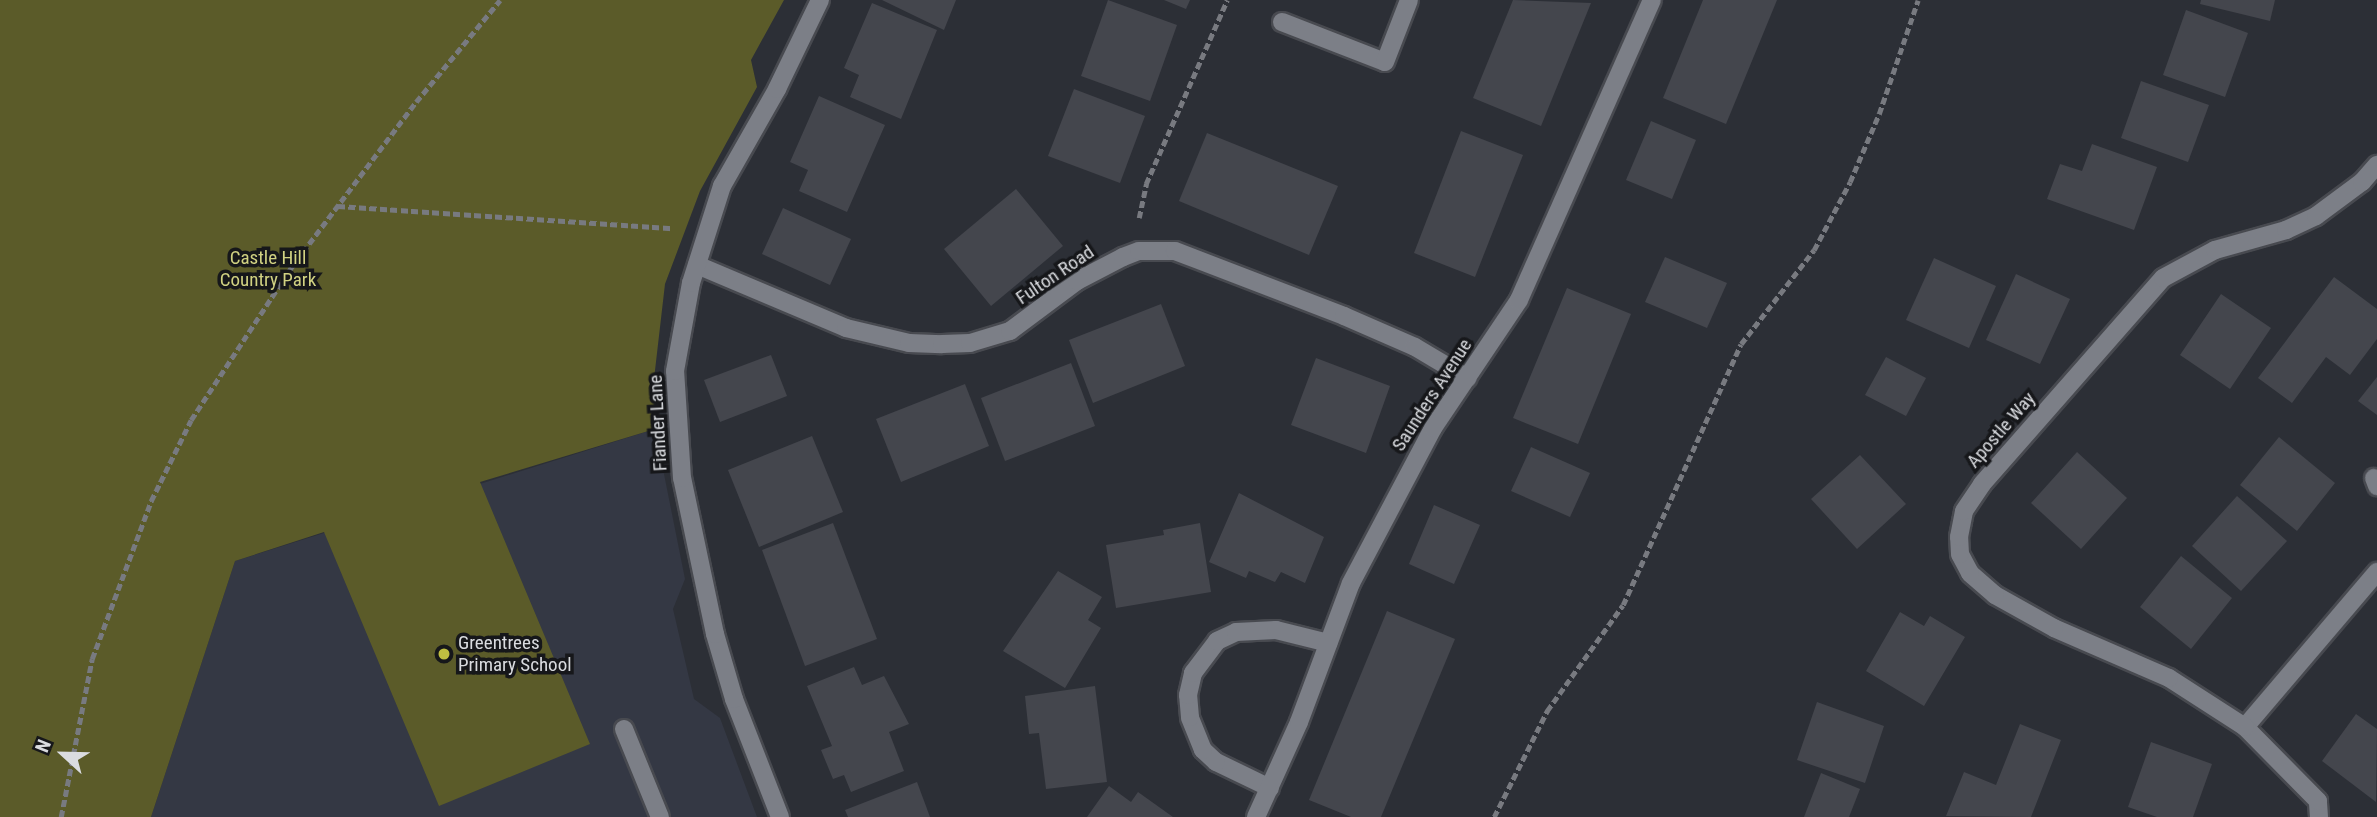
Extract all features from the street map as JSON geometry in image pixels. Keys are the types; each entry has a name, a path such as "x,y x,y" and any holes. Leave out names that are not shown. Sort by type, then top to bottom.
{"street":[{"name":"Fiander Lane","path":"780,817 718,647 682,478 676,371 697,265 722,186 777,89 820,0"},
{"path":"1282,22 1384,62 1409,0"},
{"name":"Saunders Avenue","path":"1256,817 1351,583 1402,481 1519,300 1652,0"},
{"name":"Apostle Way","path":"2319,817 2318,801 2245,727 2169,678 2054,628 1995,595 1970,573 1960,554 1964,511 2010,450 2088,368 2163,278 2215,250 2316,216 2377,165"},
{"name":"Fulton Road","path":"697,265 846,328 909,343 942,344 970,343 1010,331 1099,267 1139,251 1196,256 1415,347 1467,378"},
{"path":"2245,727 2377,572"},
{"path":"1270,788 1216,762 1203,750 1190,717 1193,673 1217,641 1236,632 1276,630 1328,643"},
{"path":"624,729 660,817"}],"path":[{"path":"61,817 92,659 151,501 191,420 290,269 500,0"},
{"path":"1139,251 1139,222 1146,184 1227,0"},
{"path":"1494,817 1547,711 1623,605 1741,344 1814,250 1850,182 1879,114 1918,0"},
{"path":"337,206 706,231"}],"shaded area":[{"name":"Greentrees Primary School","path":"655,429 685,579 673,609 694,699 720,718 757,817 151,817 235,561"}],"green space":[{"name":"Castle Hill Country Park","path":"0,0 784,0 751,60 757,87 700,191 665,284 654,379 655,429 480,482 590,744 439,806 324,532 235,561 151,817 0,817"}],"building":[{"path":"882,0 956,0 944,30"},
{"path":"1108,0 1177,25 1150,101 1081,76"},
{"path":"1164,0 1190,0 1186,9"},
{"path":"1513,0 1591,3 1541,126 1473,98"},
{"path":"1703,0 1777,0 1726,124 1663,98"},
{"path":"2201,0 2275,0 2270,21 2200,4"},
{"path":"872,3 937,30 901,119 850,97 859,75 844,68"},
{"path":"2186,10 2248,33 2225,97 2163,75"},
{"path":"2141,81 2209,105 2188,162 2121,138"},
{"path":"1074,89 1145,116 1120,183 1048,156"},
{"path":"819,96 885,125 847,212 799,191 808,170 790,162"},
{"path":"1651,121 1696,140 1672,199 1626,180"},
{"path":"1461,131 1523,155 1475,277 1414,253"},
{"path":"1207,133 1338,186 1309,255 1179,201"},
{"path":"2092,144 2157,167 2134,230 2047,199 2060,164 2082,171"},
{"path":"1016,189 1063,246 991,306 944,249"},
{"path":"783,208 851,239 830,285 762,254"},
{"path":"1665,257 1727,283 1707,328 1645,302"},
{"path":"1934,258 1996,286 1969,348 1906,320"},
{"path":"2016,274 2070,299 2040,364 1986,340"},
{"path":"2334,277 2377,309 2377,339 2350,375 2326,357 2292,403 2258,378"},
{"path":"1567,288 1631,314 1578,444 1513,418"},
{"path":"2221,294 2271,328 2230,389 2180,355"},
{"path":"1161,304 1185,366 1093,403 1069,340"},
{"path":"771,355 787,396 720,422 704,380"},
{"path":"1886,357 1926,378 1906,416 1865,395"},
{"path":"1316,358 1390,386 1366,453 1291,425"},
{"path":"1071,363 1095,426 1005,461 981,398"},
{"path":"2377,377 2377,415 2358,401"},
{"path":"965,384 989,446 901,482 876,419"},
{"path":"812,436 843,512 759,547 728,470"},
{"path":"2279,437 2335,483 2297,531 2240,485"},
{"path":"1531,447 1590,473 1570,517 1511,491"},
{"path":"2077,452 2127,498 2081,549 2031,503"},
{"path":"1860,455 1906,504 1857,549 1811,499"},
{"path":"1239,493 1324,537 1305,583 1281,572 1275,582 1249,571 1246,578 1209,562"},
{"path":"2237,496 2287,541 2241,591 2192,546"},
{"path":"1434,505 1480,525 1454,584 1409,564"},
{"path":"833,523 877,639 805,666 762,550"},
{"path":"1200,523 1211,592 1116,608 1106,545 1164,535 1163,530"},
{"path":"2181,556 2232,598 2191,649 2140,607"},
{"path":"1058,571 1102,597 1088,620 1101,628 1065,688 1003,651"},
{"path":"1387,611 1455,639 1381,817 1351,817 1309,800"},
{"path":"1900,612 1924,626 1930,616 1965,637 1924,706 1866,671"},
{"path":"854,667 862,685 884,676 909,724 889,732 904,771 851,792 844,775 833,779 821,750 832,746 807,686"},
{"path":"1095,686 1107,782 1046,789 1039,733 1029,734 1025,696"},
{"path":"1817,702 1884,726 1865,783 1797,760"},
{"path":"2356,714 2377,729 2376,802 2322,761"},
{"path":"2020,724 2061,740 2031,817 1946,816 1964,772 1996,785"},
{"path":"2151,742 2212,764 2193,817 2157,817 2128,807"},
{"path":"1821,773 1860,789 1849,817 1804,817"},
{"path":"917,782 930,817 848,817 845,810"},
{"path":"1109,786 1131,802 1138,792 1173,817 1087,817"}],"place":[{"name":"Greentrees Primary School","path":"444,654"}]}
